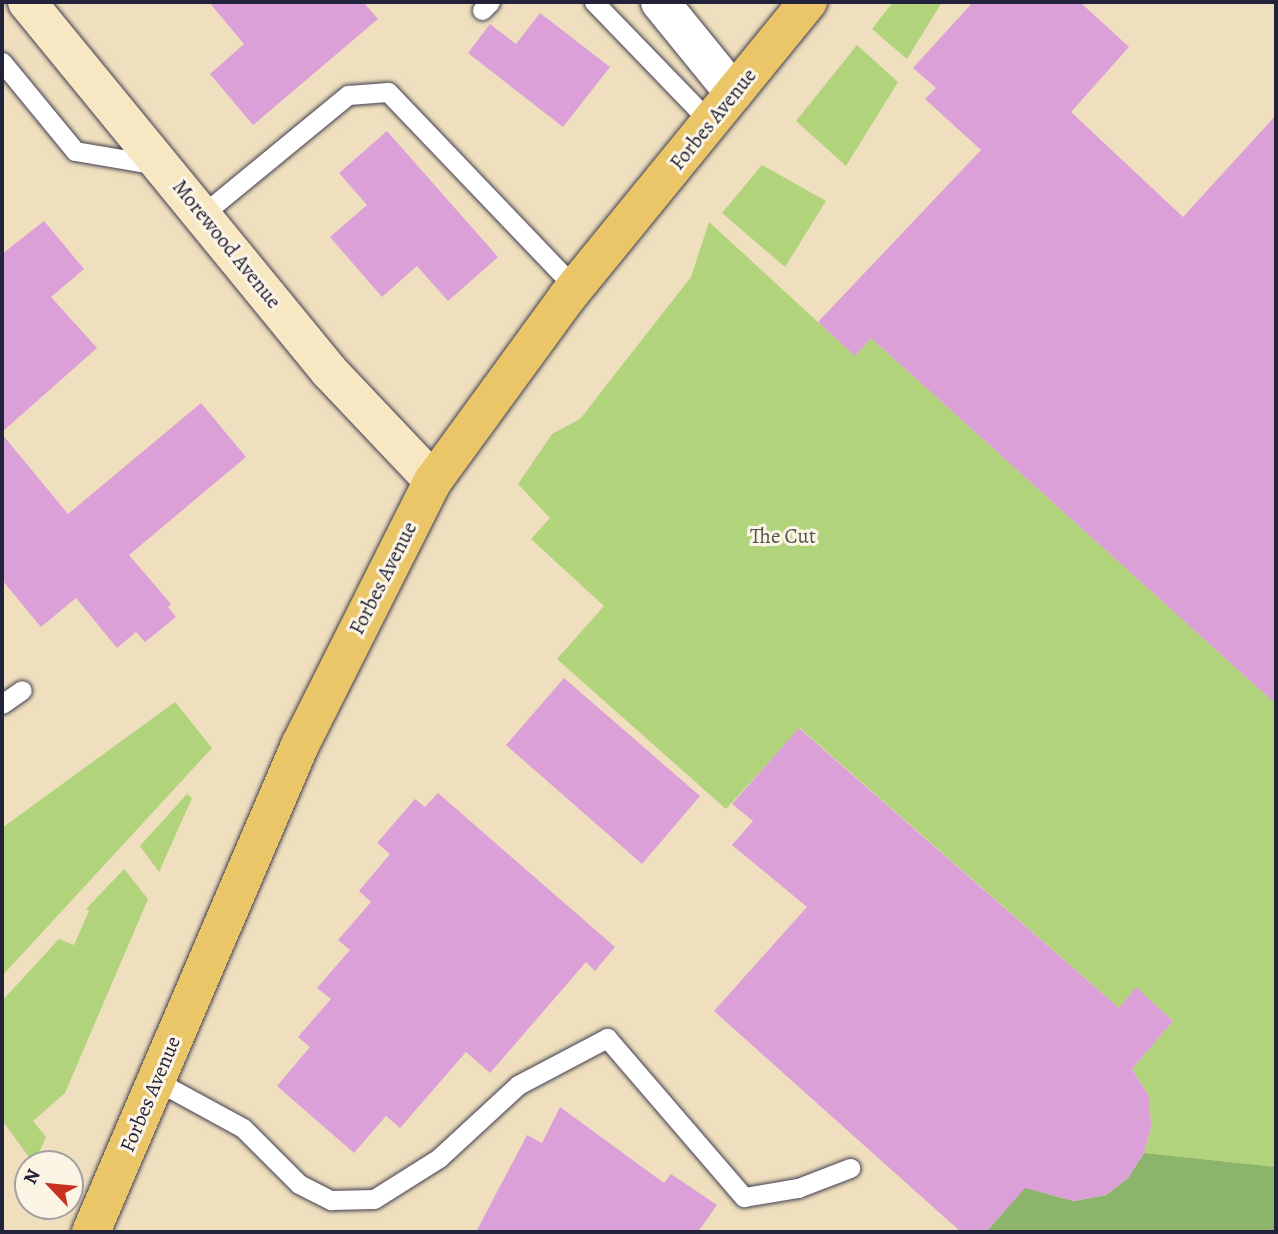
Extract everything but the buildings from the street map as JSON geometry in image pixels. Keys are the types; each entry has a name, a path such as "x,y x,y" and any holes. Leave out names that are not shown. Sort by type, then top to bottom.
{"main road":[{"name":"Morewood Avenue","path":"27,2 164,166 329,371 433,481"},
{"name":"Forbes Avenue","path":"91,1232 300,744 433,481 575,288 808,2"}],"street":[{"path":"660,2 722,108"}],"lane":[{"path":"594,2 722,108"},
{"path":"2,62 75,151 164,166"},
{"path":"203,214 348,96 388,92 575,288"},
{"path":"2,704 22,690"},
{"path":"155,1080 243,1128 299,1184 331,1200 374,1199 439,1158 518,1085 607,1038 744,1197 798,1188 850,1168"}],"green space":[{"path":"893,2 942,2 907,59 872,29"},
{"path":"857,45 898,82 846,166 796,121"},
{"path":"762,165 826,201 785,267 722,213"},
{"name":"The Cut","path":"709,222 855,356 871,338 1276,704 1276,1167 1144,1153 1151,1127 1149,1096 1132,1069 1173,1021 1136,988 1119,1008 800,728 726,809 557,659 604,606 531,539 550,518 518,484 552,434 580,419 691,277"},
{"path":"175,702 212,748 2,976 2,828"},
{"path":"187,794 192,798 159,872 140,846"},
{"path":"124,869 148,899 65,1093 33,1121 46,1137 40,1150 24,1150 2,1120 2,1001 59,939 74,945 89,911 86,909"},
{"path":"1144,1153 1276,1167 1276,1232 986,1232 1029,1183 1040,1192 1074,1201 1106,1195 1128,1178"}]}
